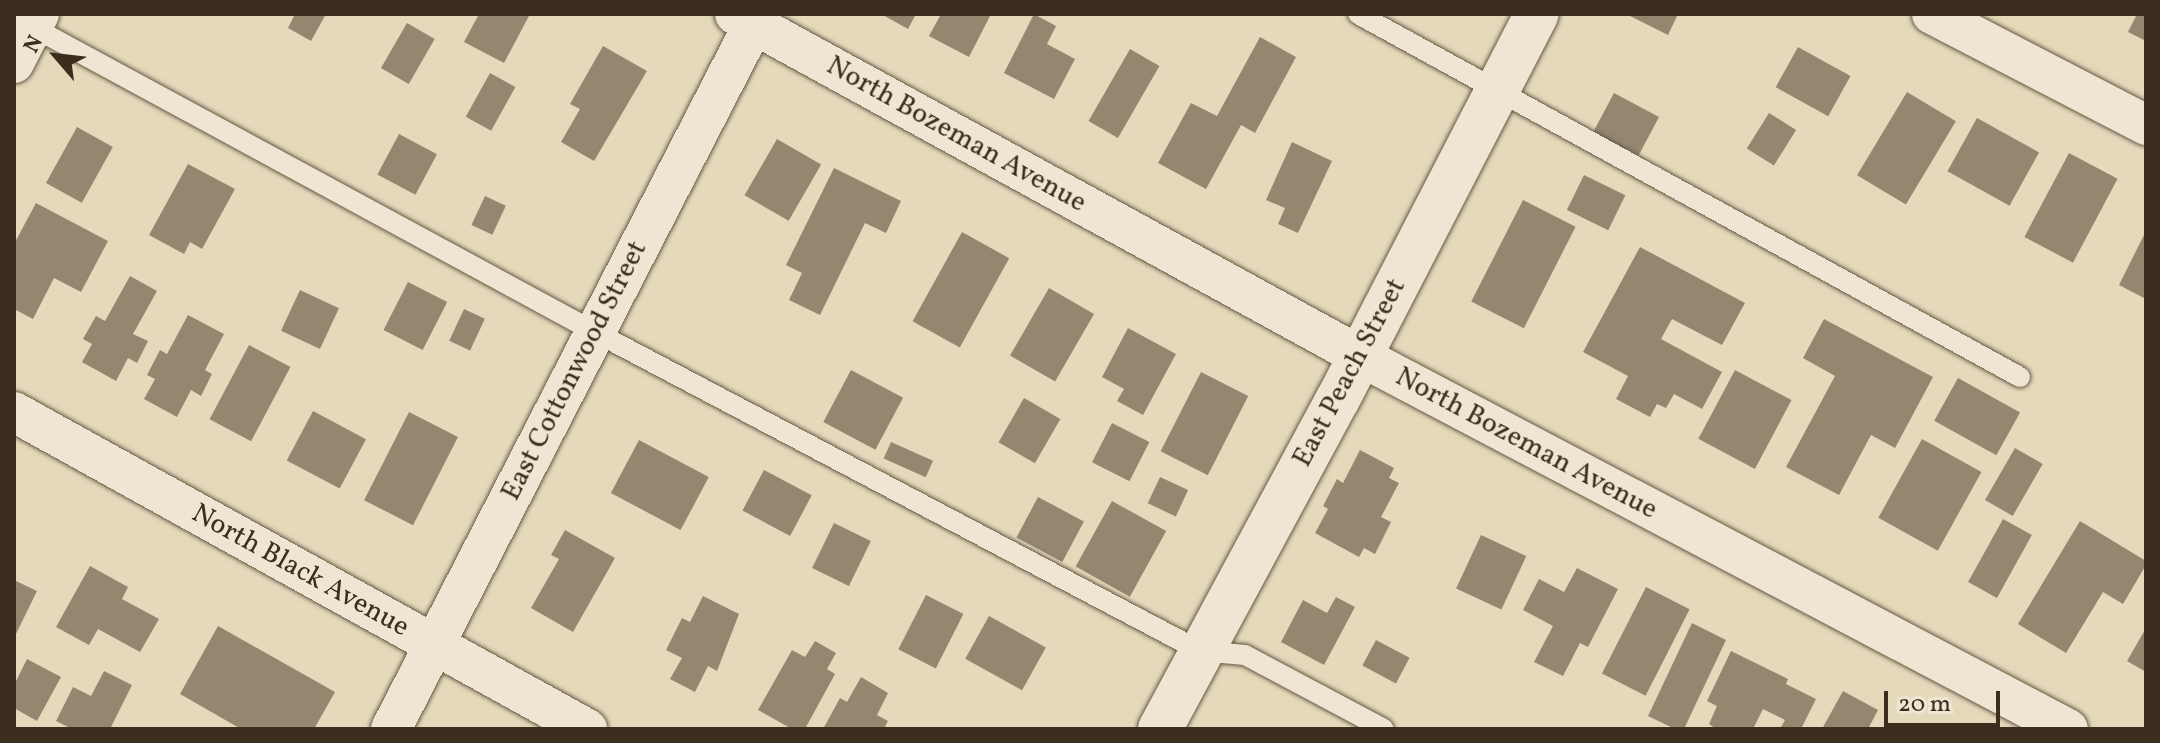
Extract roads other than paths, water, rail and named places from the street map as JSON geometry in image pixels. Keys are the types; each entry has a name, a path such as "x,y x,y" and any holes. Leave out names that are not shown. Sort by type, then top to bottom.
{"main road":[{"name":"East Peach Street","path":"1160,729 1360,356 1537,14"}],"street":[{"path":"1932,14 2146,125"},
{"name":"East Cottonwood Street","path":"391,729 595,332 749,17"},
{"name":"North Bozeman Avenue","path":"749,17 1360,356 2068,729"},
{"path":"14,63 28,19"},
{"name":"North Black Avenue","path":"14,412 587,729"}],"lane":[{"path":"1358,14 2020,377"},
{"path":"28,19 595,332 1200,651 1245,655 1384,729"}]}
